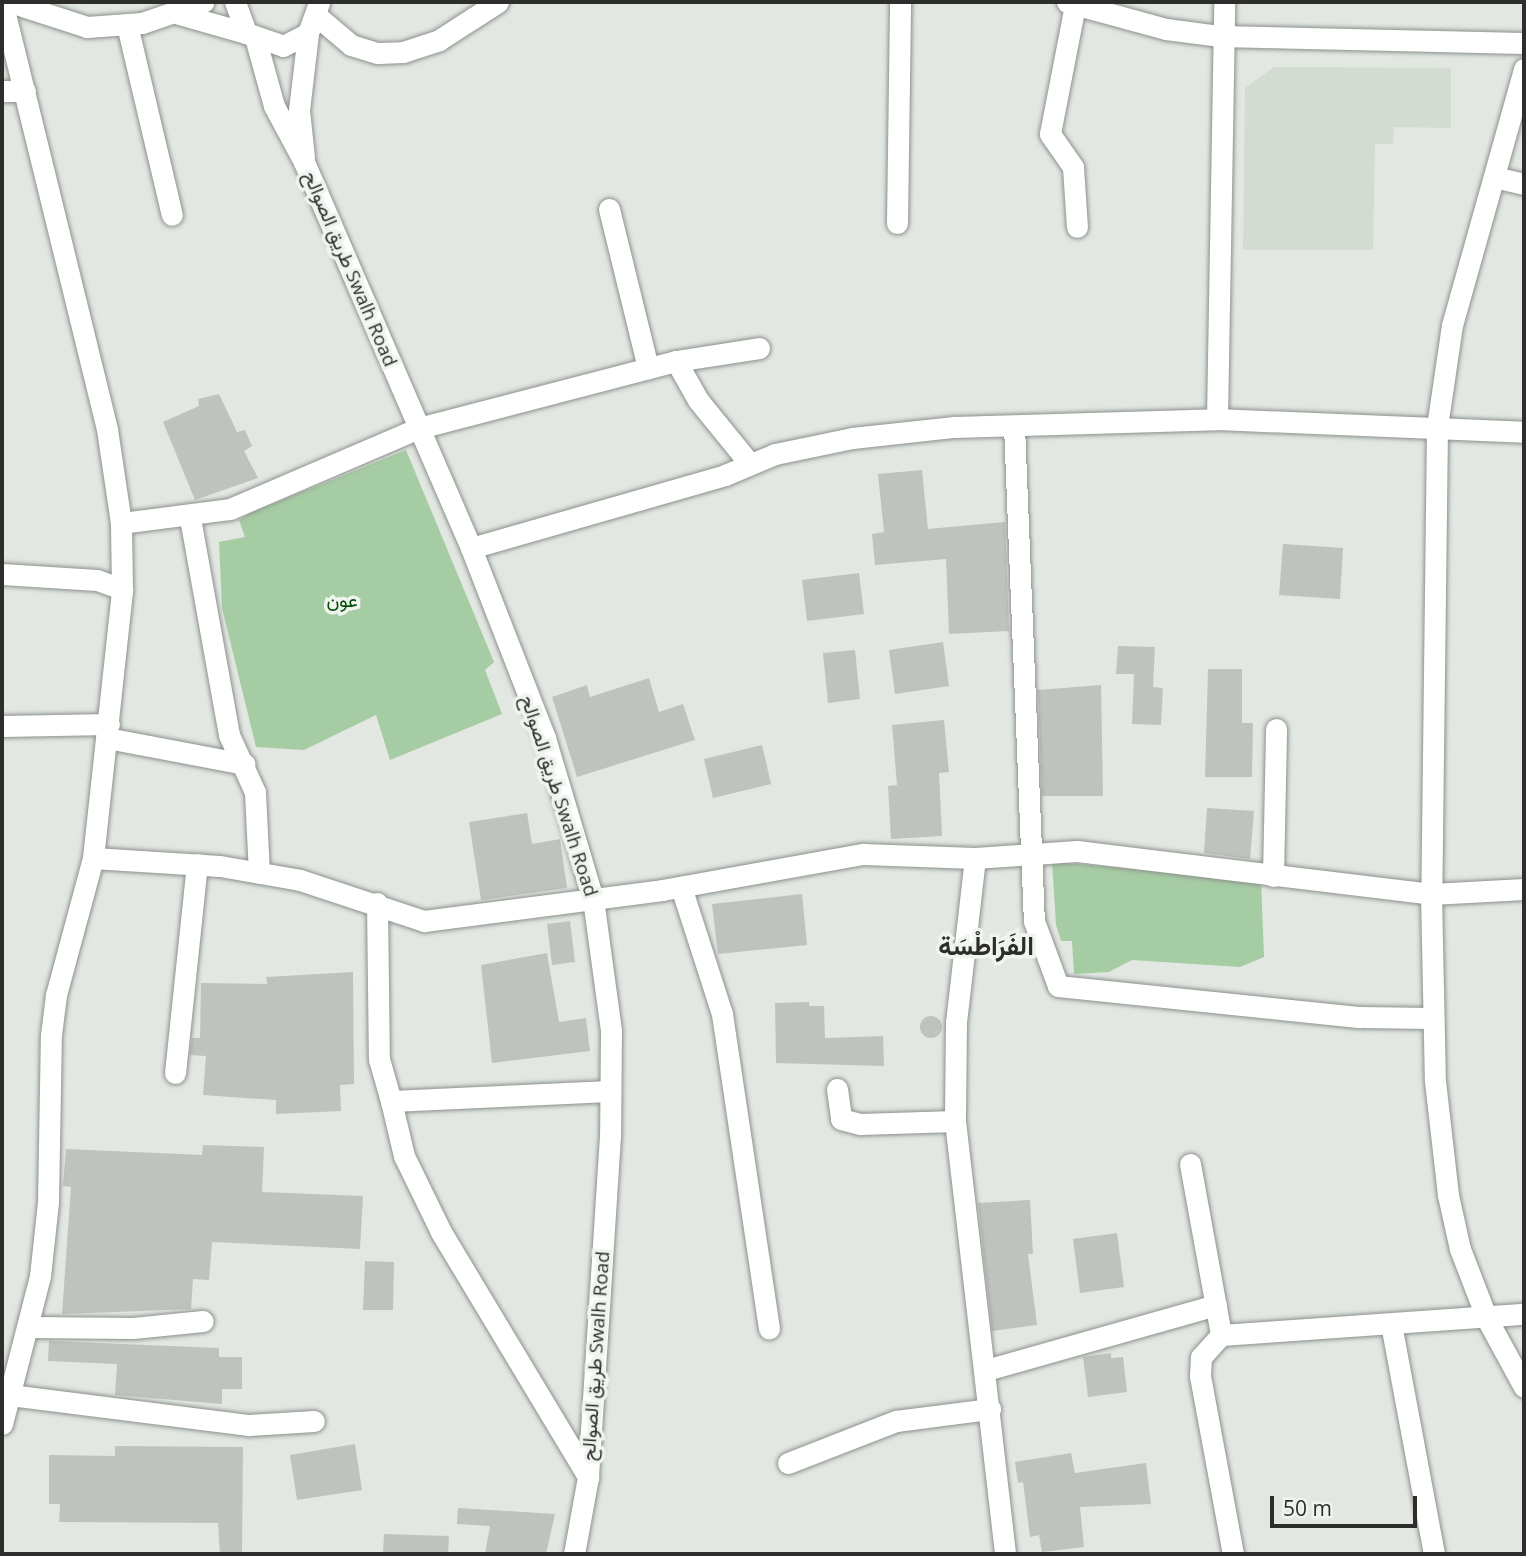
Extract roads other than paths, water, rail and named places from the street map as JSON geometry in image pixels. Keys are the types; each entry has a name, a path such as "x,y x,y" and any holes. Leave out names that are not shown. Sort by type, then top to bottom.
{"street":[{"path":"2,2 107,429 121,523 122,589 93,859 54,1008 47,1094 48,1202 31,1327 2,1424"},
{"path":"10,2 69,25 127,25 178,14 203,2"},
{"path":"235,2 251,37 274,106 304,163"},
{"path":"315,17 351,45 377,53 402,52 439,40 498,2"},
{"path":"897,223 900,2"},
{"path":"1217,419 1219,36 1224,2"},
{"path":"1077,227 1073,167 1050,134 1071,3 1166,29 1219,36 1524,43"},
{"path":"178,14 283,46 315,17"},
{"path":"304,163 299,110 315,17"},
{"path":"127,25 172,215"},
{"path":"1524,69 1452,325 1437,427 1431,894 1432,1018 1448,1195 1460,1249 1487,1319 1524,1387"},
{"path":"2,91 26,91"},
{"name":"طريق الصوالح Swalh Road","path":"304,163 471,548 545,738 593,899 611,1031 610,1091 588,1477 574,1554"},
{"path":"1494,177 1524,184"},
{"path":"609,209 648,369"},
{"path":"121,523 190,518 230,509 419,428 677,361 759,348"},
{"path":"677,361 698,400 750,464"},
{"path":"471,548 750,464 852,438 1014,426 1217,419 1524,432"},
{"path":"1014,426 1034,853 1034,921 1053,978 1067,991 1432,1018"},
{"path":"190,518 229,735 245,764 255,792 259,873"},
{"path":"2,574 97,580 122,589"},
{"path":"2,726 108,731 245,764"},
{"path":"1273,876 1276,729"},
{"path":"93,859 197,864 259,873 377,903 424,921 681,887 863,854 975,858 1077,851 1431,894 1524,889"},
{"path":"975,858 956,1021 955,1121 986,1370 1005,1554"},
{"path":"175,1073 197,864"},
{"path":"681,887 722,1014 769,1329"},
{"path":"377,903 380,1079 391,1101 404,1156 441,1232 588,1477"},
{"path":"838,1089 841,1119 860,1124 955,1121"},
{"path":"391,1101 610,1091"},
{"path":"1190,1164 1221,1335"},
{"path":"986,1370 1216,1305"},
{"path":"1233,1554 1200,1376 1201,1357 1221,1335 1487,1319 1524,1314"},
{"path":"31,1327 133,1328 203,1321"},
{"path":"1391,1324 1434,1554"},
{"path":"10,1395 250,1425 314,1421"},
{"path":"788,1463 896,1422 990,1409"}],"district":[{"name":"الفَرَاطْسَة","path":"986,946"}],"park label":[{"name":"عون","path":"342,601"}]}
